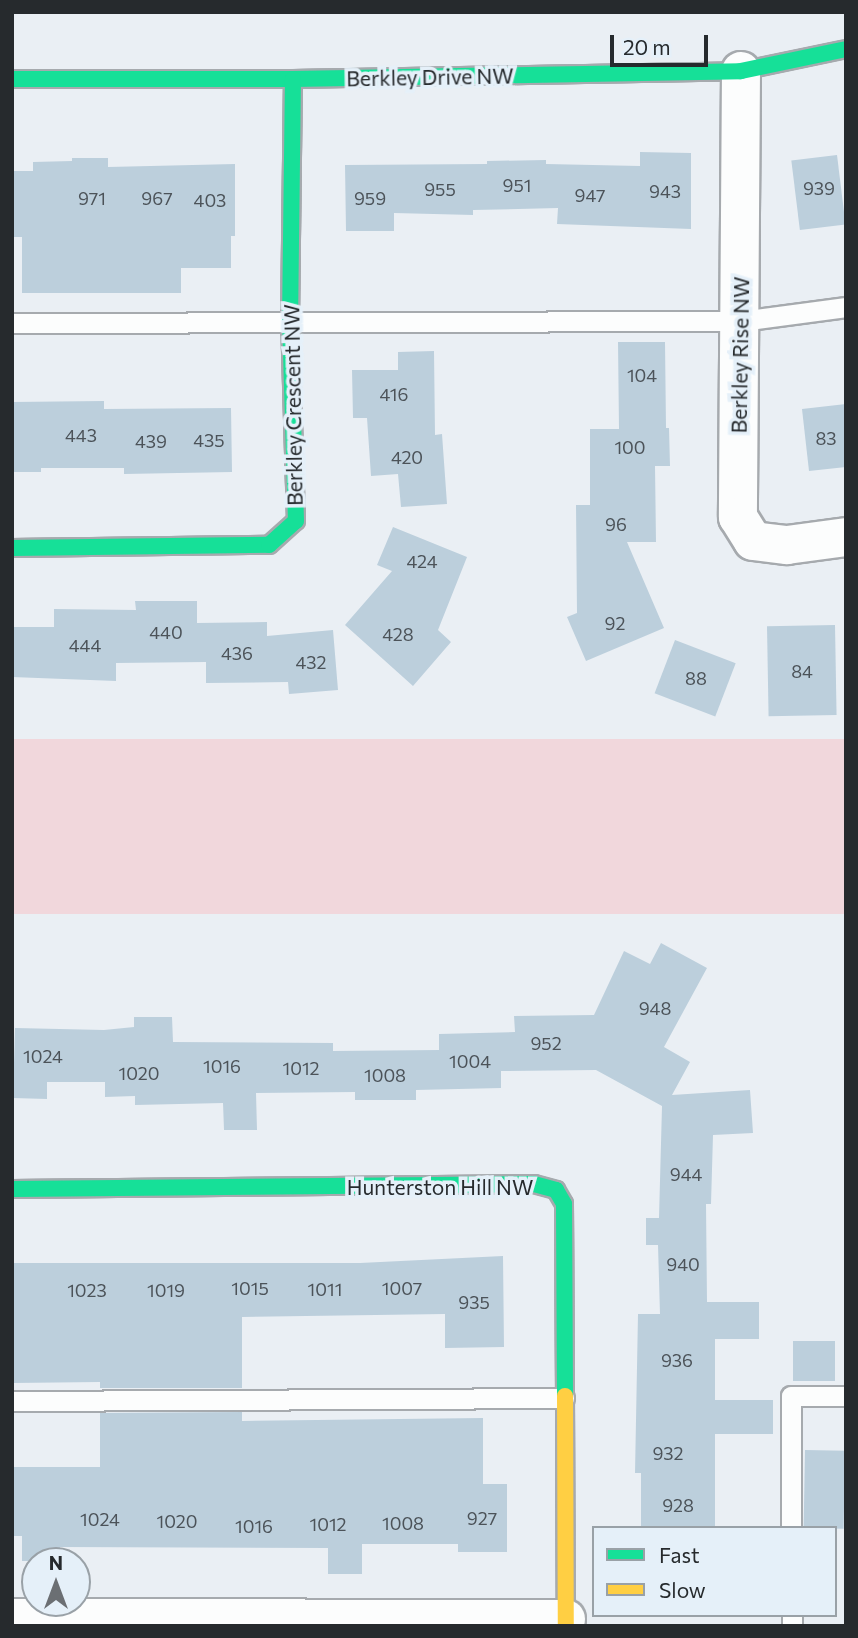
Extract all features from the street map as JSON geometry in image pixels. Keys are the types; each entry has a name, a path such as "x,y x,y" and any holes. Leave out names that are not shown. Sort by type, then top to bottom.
{"street":[{"name":"Berkley Drive NW","path":"12,79 293,79 741,71 846,49"},
{"name":"Berkley Rise NW","path":"741,71 738,517 753,541 787,545 846,537"},
{"name":"Berkley Crescent NW","path":"12,548 269,545 296,521 290,321 293,79"},
{"name":"Hunterston Hill NW","path":"12,1189 534,1184 556,1191 564,1204 566,1622"},
{"path":"12,1618 566,1622"}],"lane":[{"path":"12,323 741,321 846,307"},
{"path":"791,1526 791,1396 846,1396"},
{"path":"12,1401 564,1398"}],"shaded area":[{"path":"12,739 846,739 846,914 12,914"}],"building":[{"path":"640,152 691,153 691,229 557,224 558,208 473,210 473,215 394,213 394,231 346,231 345,165 487,164 487,161 546,160 546,164 640,166"},
{"path":"837,155 846,224 800,230 791,161"},
{"path":"72,158 108,158 108,167 235,164 235,236 231,236 231,268 181,268 181,293 22,293 22,237 12,237 12,171 33,171 33,162 72,161"},
{"path":"618,342 665,342 666,428 669,428 670,466 655,466 656,542 627,542 664,628 586,661 567,617 577,613 576,505 590,505 590,429 619,429"},
{"path":"434,351 435,435 442,434 447,504 401,507 398,474 371,476 367,418 353,418 352,370 398,370 398,352"},
{"path":"104,401 104,409 231,408 232,472 124,474 124,468 41,468 41,472 12,472 12,402"},
{"path":"846,404 846,467 809,471 802,409"},
{"path":"393,527 467,557 438,630 451,642 413,686 345,625 392,571 377,565"},
{"path":"135,601 197,601 197,623 267,622 267,636 333,630 338,690 289,694 288,682 206,683 206,662 116,663 116,681 12,677 12,627 54,627 54,609 136,610"},
{"path":"835,625 837,715 769,716 767,626"},
{"path":"675,640 736,663 715,717 655,693"},
{"path":"661,943 707,968 664,1047 690,1062 672,1095 750,1090 753,1133 713,1135 711,1204 706,1204 707,1302 759,1302 759,1339 715,1339 715,1400 773,1400 773,1434 715,1434 715,1526 641,1526 641,1473 635,1473 638,1314 660,1314 658,1245 646,1245 646,1218 659,1218 662,1106 596,1070 501,1071 501,1088 416,1090 416,1100 355,1100 355,1092 256,1093 257,1130 224,1130 223,1103 135,1105 135,1096 105,1097 105,1082 47,1082 47,1099 13,1098 15,1028 104,1030 134,1027 134,1017 172,1017 173,1042 333,1043 333,1051 439,1050 439,1034 515,1032 514,1016 594,1015 624,951 650,964"},
{"path":"503,1256 504,1347 445,1348 445,1314 242,1317 242,1388 100,1388 100,1382 12,1383 12,1263 360,1263"},
{"path":"793,1341 835,1341 835,1381 793,1381"},
{"path":"242,1412 242,1421 483,1418 483,1484 507,1484 507,1552 458,1552 458,1544 362,1544 362,1574 328,1574 328,1548 22,1547 22,1536 12,1536 12,1467 100,1467 100,1413"},
{"path":"805,1450 845,1451 844,1529 837,1529 837,1526 804,1526"}],"traffic: fast":[{"path":"12,79 293,79 741,71 846,49"},
{"path":"12,548 269,545 296,521 290,322 293,79"},
{"path":"12,1189 534,1184 556,1190 564,1204 565,1396"}],"traffic: slow":[{"path":"565,1396 566,1626"}]}
